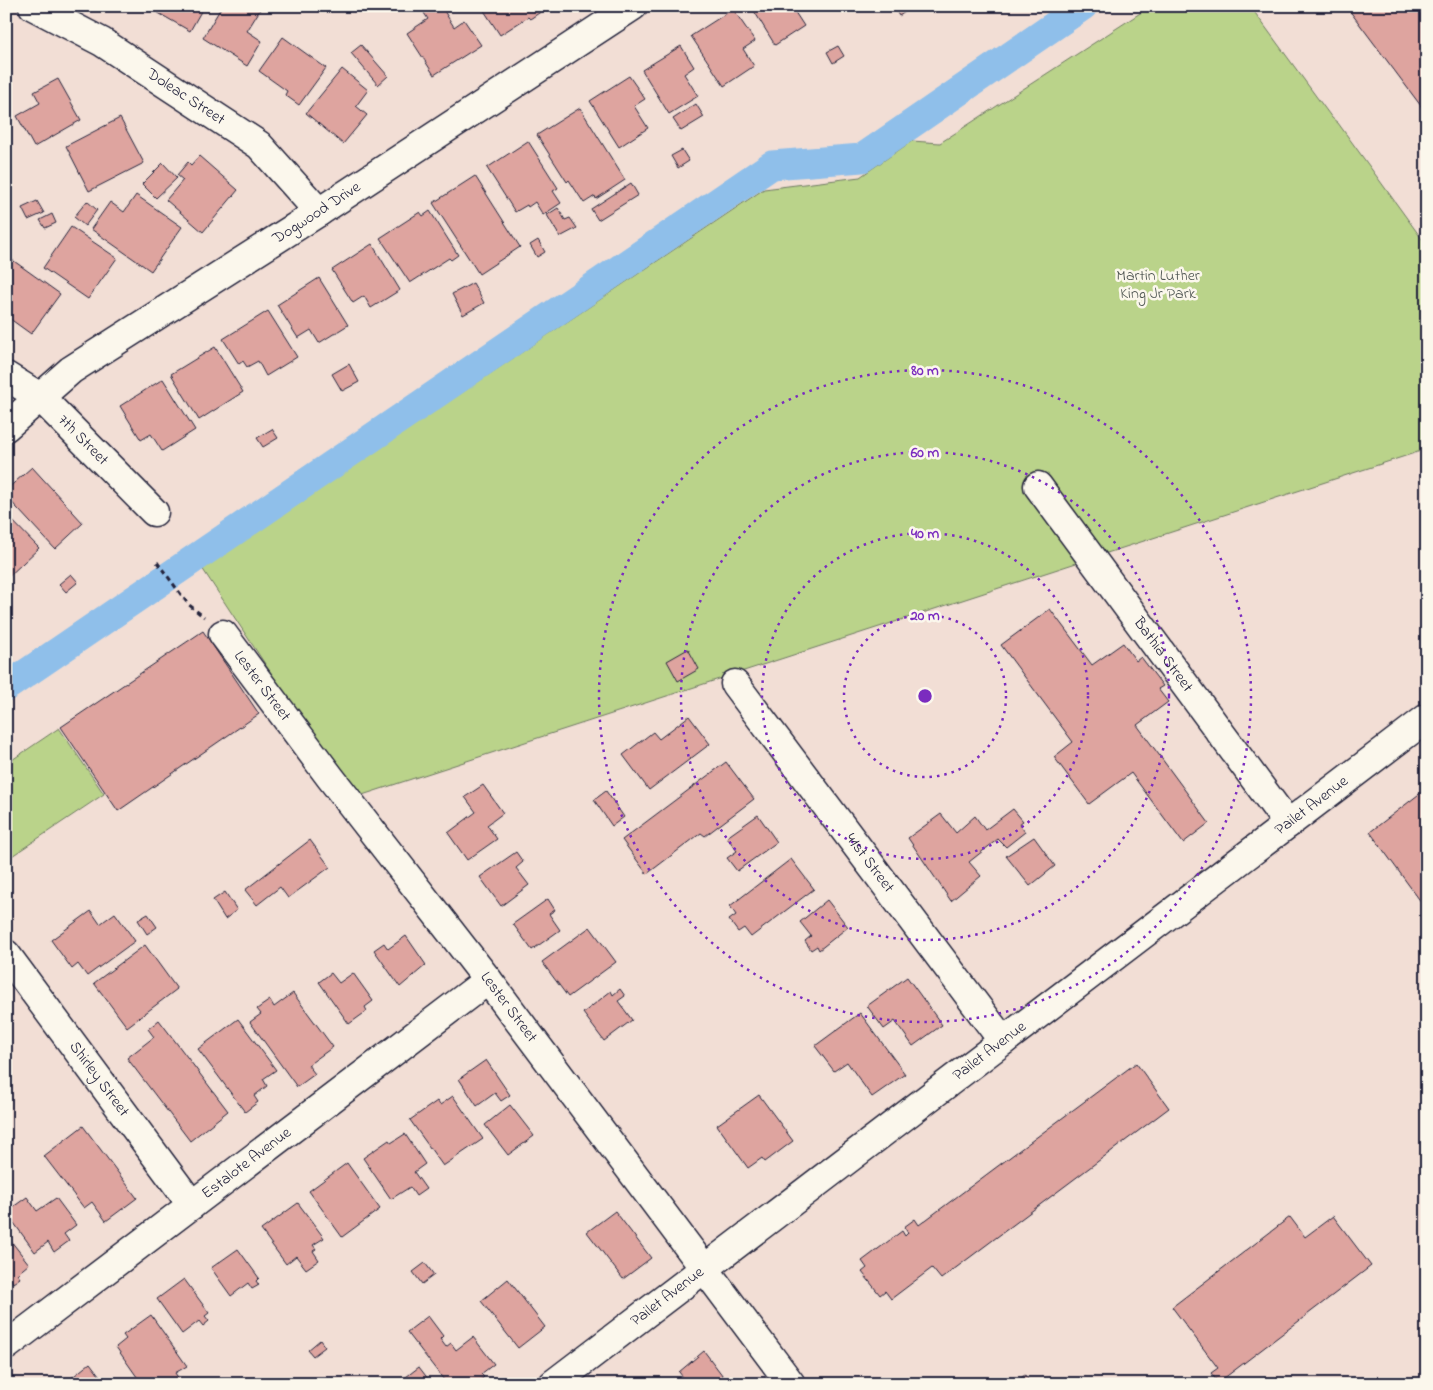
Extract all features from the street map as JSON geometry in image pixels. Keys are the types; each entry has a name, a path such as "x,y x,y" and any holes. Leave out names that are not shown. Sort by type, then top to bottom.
{"street":[{"name":"Doleac Street","path":"33,6 102,42 259,145 319,212"},
{"name":"Dogwood Drive","path":"6,427 71,370 319,212 633,6"},
{"name":"7th Street","path":"6,376 40,397 154,512"},
{"name":"Bathia Street","path":"1038,486 1288,824"},
{"name":"Lester Street","path":"223,634 330,777 488,980 791,1384"},
{"name":"41st Street","path":"735,684 1003,1041"},
{"name":"Pailet Avenue","path":"553,1384 1427,718"},
{"name":"Shirley Street","path":"6,954 192,1205"},
{"name":"Estalote Avenue","path":"6,1346 488,980"}],"path":[{"path":"157,562 188,604"}],"green space":[{"name":"Martin Luther King Jr Park","path":"1151,6 1250,6 1427,246 1427,449 353,798 202,568 764,189 860,177 912,141 940,143"},
{"path":"59,728 104,794 6,860 6,764"}],"building":[{"path":"146,6 204,6 190,31"},
{"path":"222,6 254,6 260,10 247,31 262,41 247,66 203,38"},
{"path":"434,6 441,6 454,27 464,20 481,45 434,75 407,33 428,19 424,13"},
{"path":"481,6 544,6 545,9 530,19 528,17 500,35"},
{"path":"751,6 791,6 804,26 775,45"},
{"path":"893,6 914,6 899,16"},
{"path":"1346,6 1427,6 1427,114"},
{"path":"733,9 755,41 743,49 754,66 724,86 691,36"},
{"path":"283,37 326,68 299,105 285,95 287,91 259,71"},
{"path":"361,45 388,76 378,85 351,53"},
{"path":"681,46 694,67 684,74 698,96 669,114 642,70"},
{"path":"838,46 844,56 833,63 827,52"},
{"path":"342,69 368,90 356,106 367,115 343,144 306,113"},
{"path":"629,76 645,99 634,106 648,128 619,147 590,101"},
{"path":"58,79 81,120 34,147 17,116 40,103 34,92"},
{"path":"6,83 12,95 6,98"},
{"path":"696,104 704,117 681,131 673,119"},
{"path":"580,108 625,180 596,199 595,196 584,203 569,180 567,182 537,135"},
{"path":"120,118 144,163 89,191 66,146"},
{"path":"528,141 558,188 553,191 561,203 543,215 535,202 515,212 487,168"},
{"path":"682,150 689,161 678,168 671,156"},
{"path":"199,156 238,190 203,232 166,200 183,180 177,175 188,162 191,165"},
{"path":"163,163 177,178 156,198 142,184"},
{"path":"475,176 520,247 479,274 433,203"},
{"path":"631,183 638,195 598,220 591,209"},
{"path":"136,195 182,227 151,271 91,229 110,202 124,212"},
{"path":"37,201 44,213 28,220 22,208"},
{"path":"87,201 97,210 85,226 74,217"},
{"path":"558,208 565,220 570,218 577,228 560,237 547,215"},
{"path":"430,211 458,255 451,260 449,258 410,283 380,238 420,212 423,216"},
{"path":"52,214 56,223 45,228 40,220"},
{"path":"71,227 117,258 88,299 43,268"},
{"path":"538,240 545,252 537,257 530,245"},
{"path":"372,244 400,290 371,308 364,296 353,303 332,270"},
{"path":"11,259 60,294 31,334 6,316 6,303 8,301 6,299 6,266"},
{"path":"319,278 348,325 319,343 311,330 298,338 277,305"},
{"path":"473,283 484,303 463,315 452,294"},
{"path":"268,311 297,357 266,376 258,361 247,367 243,361 239,364 223,339"},
{"path":"215,347 243,392 199,420 171,374"},
{"path":"349,364 359,382 342,391 332,374"},
{"path":"163,379 195,430 162,451 151,434 141,440 120,406"},
{"path":"272,429 278,438 263,447 257,438"},
{"path":"32,467 83,523 55,549 6,496 6,490"},
{"path":"6,514 39,548 6,579"},
{"path":"71,574 78,582 66,592 59,584"},
{"path":"1050,609 1092,665 1123,643 1136,661 1141,657 1163,686 1158,689 1168,702 1137,725 1209,823 1183,843 1131,773 1089,804 1054,757 1073,742 1001,645"},
{"path":"203,631 259,714 118,811 61,727"},
{"path":"688,649 699,669 678,681 667,661"},
{"path":"689,716 710,744 649,790 623,755 653,732 659,739"},
{"path":"726,762 754,799 705,836 701,833 647,874 622,840"},
{"path":"483,785 503,813 487,825 497,839 467,860 448,833 476,812 465,797"},
{"path":"1427,788 1427,910 1370,832"},
{"path":"606,791 624,817 612,826 594,800"},
{"path":"1013,809 1023,821 1019,824 1025,832 1006,847 998,839 969,862 981,876 951,901 908,838 941,814 956,833 975,816 985,830"},
{"path":"758,815 777,842 737,871 727,858 737,851 727,837"},
{"path":"1034,837 1055,866 1030,886 1006,856"},
{"path":"310,840 330,867 288,898 280,887 257,905 245,890"},
{"path":"516,852 523,862 516,868 529,885 501,906 480,877"},
{"path":"791,859 814,889 751,937 744,928 738,932 729,920 736,915 730,906"},
{"path":"225,892 237,910 225,919 213,900"},
{"path":"548,899 555,910 549,914 560,930 532,950 513,924"},
{"path":"827,900 848,927 819,950 817,946 811,950 805,941 811,936 800,922"},
{"path":"91,911 100,924 115,913 135,941 87,976 78,964 72,969 51,940"},
{"path":"148,914 157,927 147,934 138,920"},
{"path":"590,927 616,962 568,997 542,962"},
{"path":"406,936 426,965 400,987 374,950 384,943 388,949"},
{"path":"145,945 177,989 127,1027 94,983"},
{"path":"331,973 339,983 353,973 373,1001 365,1007 367,1011 349,1024 319,982"},
{"path":"907,977 942,1025 913,1046 895,1021 884,1029 867,1006"},
{"path":"620,989 625,996 618,1001 632,1020 604,1041 583,1013 611,991 613,995"},
{"path":"293,993 333,1047 308,1065 315,1074 297,1087 250,1022 261,1014 257,1009 270,1000 274,1007"},
{"path":"860,1013 905,1074 872,1097 847,1062 834,1071 815,1046"},
{"path":"238,1019 276,1070 263,1079 267,1086 254,1096 258,1102 245,1112 198,1049"},
{"path":"159,1020 228,1111 190,1141 127,1058 154,1037 148,1029"},
{"path":"486,1060 510,1095 501,1101 495,1093 477,1106 459,1079"},
{"path":"1136,1063 1169,1108 941,1279 932,1268 891,1299 885,1291 880,1295 862,1272 867,1268 862,1261 902,1231 905,1236 908,1233 904,1227 915,1219 919,1225"},
{"path":"759,1095 793,1141 765,1162 762,1158 748,1168 717,1125"},
{"path":"453,1096 483,1139 443,1166 410,1120 437,1101 440,1105"},
{"path":"510,1105 534,1136 508,1155 485,1125"},
{"path":"83,1126 137,1198 106,1221 92,1202 84,1208 44,1156"},
{"path":"405,1134 425,1164 414,1172 426,1189 416,1196 410,1187 391,1199 363,1158 389,1140 391,1143"},
{"path":"347,1163 380,1209 342,1237 309,1191"},
{"path":"27,1197 37,1211 56,1198 76,1225 64,1234 69,1241 54,1252 48,1242 35,1252 6,1212"},
{"path":"298,1203 324,1238 313,1245 316,1249 313,1251 319,1260 306,1269 296,1256 286,1264 261,1230"},
{"path":"615,1211 651,1258 623,1279 587,1232"},
{"path":"1333,1216 1371,1266 1219,1384 1211,1373 1218,1368 1172,1307 1290,1217 1305,1237"},
{"path":"7,1236 29,1264 17,1274 20,1278 13,1283 10,1278 6,1281"},
{"path":"238,1249 259,1278 256,1281 259,1285 252,1289 248,1283 231,1296 211,1268"},
{"path":"425,1263 434,1275 422,1284 413,1272"},
{"path":"184,1279 209,1313 205,1316 209,1321 203,1326 199,1321 182,1334 157,1299"},
{"path":"508,1279 545,1327 518,1348 481,1301"},
{"path":"151,1315 187,1366 175,1373 179,1379 172,1384 168,1384 166,1381 161,1384 142,1384 116,1347 126,1339 123,1335"},
{"path":"428,1316 443,1336 440,1339 446,1347 451,1343 456,1350 473,1337 494,1364 481,1374 484,1377 476,1384 447,1384 407,1332"},
{"path":"320,1340 325,1347 313,1356 308,1350"},
{"path":"704,1351 729,1384 688,1384 679,1372"},
{"path":"90,1363 106,1384 64,1384"},
{"path":"419,1367 432,1384 397,1384"},
{"path":"1025,1375 1031,1384 1012,1384"}],"waterway":[{"path":"6,687 772,165 862,158 1083,6"}]}
